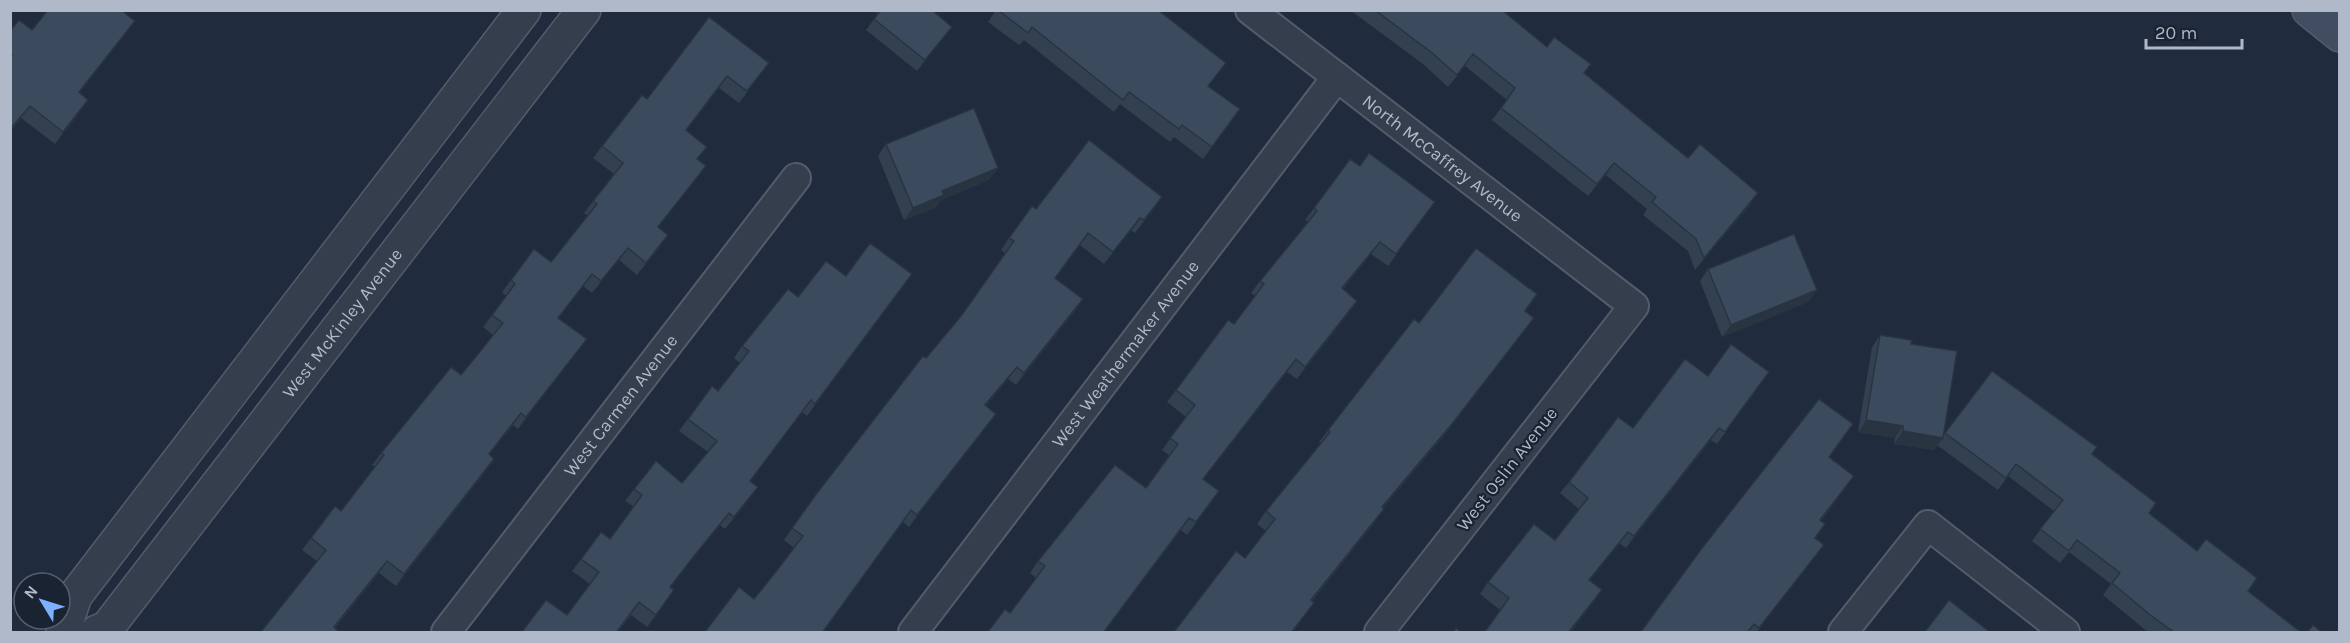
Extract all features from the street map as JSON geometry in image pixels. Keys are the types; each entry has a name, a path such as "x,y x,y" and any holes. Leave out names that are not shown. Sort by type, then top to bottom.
{"main road":[{"path":"2308,10 2340,34"}],"street":[{"path":"63,633 75,596 524,10"},
{"name":"West McKinley Avenue","path":"97,633 107,628 584,10"},
{"name":"North McCaffrey Avenue","path":"1250,10 1634,306"},
{"name":"West Weathermaker Avenue","path":"913,633 1336,77"},
{"name":"West Carmen Avenue","path":"446,633 795,178"},
{"name":"West Oslin Avenue","path":"1379,633 1634,306"},
{"path":"1844,633 1928,525 2065,633"}],"building":[{"path":"48,10 121,10 135,21 79,92 88,100 63,132 30,106 10,129 10,58 12,56 10,56 10,31 19,20 32,30"},
{"path":"881,10 932,10 952,27 925,60 874,19"},
{"path":"998,10 1158,10 1226,63 1208,86 1240,109 1212,147 1182,125 1179,129 1129,92 1123,100 1032,27 1028,33"},
{"path":"1375,10 1502,10 1547,47 1554,37 1591,64 1584,73 1688,158 1700,144 1758,193 1704,258 1696,239 1652,202 1656,197 1614,163 1597,184 1501,108 1515,88 1473,54 1457,75 1431,52"},
{"path":"709,17 769,63 747,91 727,76 686,130 707,147 697,159 706,166 658,227 668,235 646,263 628,248 601,281 592,274 558,318 587,339 526,417 521,413 489,454 494,459 404,574 387,561 334,627 340,633 260,633 326,550 311,538 335,506 341,511 384,455 381,453 451,367 461,375 503,323 492,315 515,284 511,280 534,249 551,262 597,204 593,201 623,163 602,146 642,95 647,99"},
{"path":"974,108 998,168 942,191 944,195 913,208 886,144"},
{"path":"1089,140 1162,197 1144,220 1140,218 1113,252 1088,233 1055,278 1083,299 1024,373 1017,367 985,405 996,414 917,515 911,510 822,633 704,633 739,587 754,599 778,569 803,536 792,528 817,493 923,356 926,358 961,316 1014,241 1009,238 1032,206 1036,209"},
{"path":"1369,153 1435,202 1396,254 1380,242 1342,288 1357,301 1305,367 1296,359 1203,479 1219,491 1196,522 1189,518 1103,633 987,633 1005,609 1010,613 1045,566 1038,561 1115,465 1146,488 1178,444 1170,438 1195,405 1176,390 1228,320 1234,324 1264,284 1260,281 1317,211 1314,208 1350,159 1360,166"},
{"path":"1794,234 1817,290 1731,325 1708,269"},
{"path":"870,243 912,274 815,404 811,400 750,481 758,487 734,517 729,513 670,587 674,590 656,615 639,602 616,633 521,633 546,600 567,615 599,572 581,559 601,532 610,539 642,495 634,489 656,461 682,483 717,441 688,419 712,386 718,391 749,351 742,346 788,289 798,297 826,261 846,276"},
{"path":"1476,248 1537,294 1525,311 1534,318 1452,424 1382,507 1384,509 1311,600 1314,603 1291,633 1173,633 1236,551 1245,558 1275,519 1266,511 1330,432 1328,430 1414,319 1419,323"},
{"path":"1880,335 1912,340 1911,344 1957,351 1943,438 1903,431 1903,426 1866,420"},
{"path":"1731,344 1769,372 1725,432 1719,428 1634,536 1628,532 1589,580 1602,590 1568,633 1484,633 1509,598 1488,582 1534,524 1555,540 1588,498 1569,482 1618,417 1633,428 1685,359 1708,376"},
{"path":"1992,371 2097,447 2092,454 2156,503 2149,513 2197,551 2206,539 2257,578 2248,591 2302,633 2175,633 2112,583 2120,573 2077,540 2069,551 2040,529 2063,500 2016,464 2006,478 1945,433"},
{"path":"1819,399 1853,424 1829,457 1854,476 1820,520 1825,524 1815,538 1824,545 1759,628 1754,624 1747,633 1640,633 1702,548"},
{"path":"1949,600 1991,633 1924,633"},
{"path":"2313,625 2323,633 2307,633"}]}
